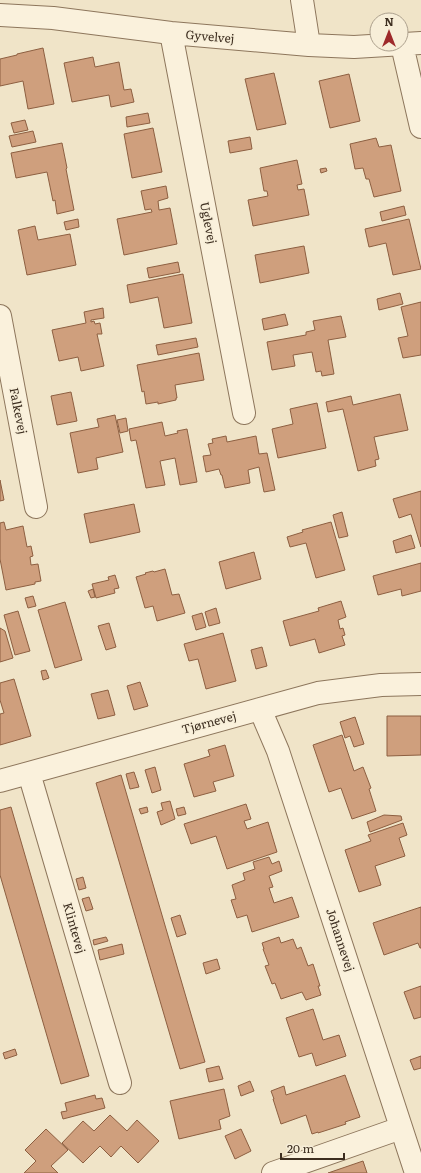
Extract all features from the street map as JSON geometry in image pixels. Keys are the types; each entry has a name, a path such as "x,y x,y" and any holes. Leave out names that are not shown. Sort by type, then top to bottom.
{"street":[{"path":"302,0 309,45"},
{"name":"Gyvelvej","path":"0,15 53,18 171,33 309,45 354,47 411,44"},
{"name":"Uglevej","path":"171,33 244,413"},
{"path":"411,44 421,127"},
{"name":"Falkevej","path":"0,316 36,507"},
{"name":"Tjørnevej","path":"0,781 318,693 381,685 421,684"},
{"name":"Johannevej","path":"260,709 281,758 416,1173"},
{"name":"Klintevej","path":"29,773 120,1083"},
{"path":"273,1173 401,1128"}],"building":[{"path":"43,48 54,104 28,109 23,81 0,86 0,59"},
{"path":"93,57 95,67 119,62 124,90 131,89 134,102 111,107 109,95 72,102 64,63"},
{"path":"274,73 286,124 257,130 245,79"},
{"path":"349,74 360,121 330,128 319,81"},
{"path":"148,113 150,123 127,127 126,117"},
{"path":"25,120 28,130 14,133 11,123"},
{"path":"153,128 162,172 132,178 124,134"},
{"path":"33,131 36,142 12,147 9,136"},
{"path":"250,137 252,149 230,153 228,141"},
{"path":"376,138 379,147 391,145 401,191 374,197 369,179 366,179 363,168 355,169 350,144"},
{"path":"62,143 74,210 57,214 55,200 53,201 47,172 16,178 11,153"},
{"path":"297,160 302,184 297,185 298,190 304,189 309,215 253,226 248,200 268,196 267,191 264,191 260,168"},
{"path":"326,168 327,171 321,173 320,169"},
{"path":"166,186 168,198 158,201 159,210 170,208 177,244 124,255 117,219 152,212 151,209 145,210 141,191"},
{"path":"404,206 406,215 382,221 380,212"},
{"path":"78,219 79,227 66,230 64,222"},
{"path":"409,219 421,269 393,275 386,243 369,247 365,229"},
{"path":"35,226 38,240 70,234 76,265 27,275 18,230"},
{"path":"304,246 309,273 260,283 255,255"},
{"path":"178,262 180,272 149,278 147,268"},
{"path":"183,274 192,323 164,328 158,297 130,303 127,285"},
{"path":"400,293 403,304 379,310 377,299"},
{"path":"421,302 421,355 403,358 398,338 408,336 401,307"},
{"path":"103,308 104,318 91,320 91,322 94,321 95,324 100,323 102,334 97,334 104,366 81,371 78,357 59,361 52,330 86,323 84,312"},
{"path":"285,314 288,325 264,330 262,319"},
{"path":"341,316 346,337 328,340 334,374 322,376 321,371 316,372 312,352 293,355 295,366 272,370 267,342 306,335 306,332 315,330 313,321"},
{"path":"196,338 198,347 158,355 156,345"},
{"path":"199,353 204,380 175,385 176,400 158,404 158,402 146,404 137,365"},
{"path":"71,392 77,421 57,425 51,396"},
{"path":"400,394 408,430 374,437 379,459 375,460 376,466 358,471 343,409 328,412 326,402 351,396 353,405"},
{"path":"317,403 326,448 278,458 272,429 293,424 290,409"},
{"path":"115,415 123,452 96,458 98,469 78,473 70,433 99,427 97,419"},
{"path":"126,418 128,431 120,433 117,420"},
{"path":"162,422 165,436 187,429 197,482 180,485 175,458 160,461 165,485 146,488 136,440 131,441 129,429"},
{"path":"226,436 227,442 256,436 259,454 267,453 275,490 264,492 259,467 248,470 250,483 225,488 219,469 206,472 203,456 211,455 208,444 213,443 212,439"},
{"path":"0,480 4,500 0,501"},
{"path":"421,491 421,547 411,514 399,518 393,499"},
{"path":"134,504 140,532 90,543 84,514"},
{"path":"342,512 348,536 339,538 333,515"},
{"path":"4,522 6,530 23,526 27,547 31,546 33,556 30,557 31,565 38,564 41,581 35,582 35,584 6,590 0,559 0,523"},
{"path":"331,522 345,570 316,578 306,543 290,547 287,537 303,532 302,530"},
{"path":"411,535 415,548 396,553 393,541"},
{"path":"254,552 261,579 226,589 219,562"},
{"path":"421,563 421,591 402,596 401,589 378,595 373,576"},
{"path":"165,569 172,595 179,594 185,613 157,621 153,606 145,608 136,577 146,574 145,573"},
{"path":"115,575 119,588 114,589 115,593 96,598 92,584 109,580 108,577"},
{"path":"93,589 95,597 91,598 88,591"},
{"path":"33,596 36,606 28,608 25,598"},
{"path":"341,601 346,617 338,620 340,629 343,628 345,635 342,636 345,645 319,653 315,639 290,646 283,621 319,611 318,608"},
{"path":"65,602 82,660 55,668 38,610"},
{"path":"216,608 220,623 209,626 205,612"},
{"path":"18,611 30,651 15,655 4,615"},
{"path":"202,613 206,627 196,630 192,616"},
{"path":"109,623 116,647 106,650 98,626"},
{"path":"0,628 5,631 13,658 0,662"},
{"path":"223,633 236,681 206,689 198,659 189,661 184,644"},
{"path":"262,647 267,666 256,669 251,650"},
{"path":"46,670 49,678 43,680 41,671"},
{"path":"14,679 31,736 0,745 0,714 4,713 0,700 0,683"},
{"path":"140,682 148,706 134,710 127,686"},
{"path":"108,690 115,715 98,719 91,694"},
{"path":"387,716 421,716 421,755 387,756"},
{"path":"355,717 364,744 354,747 350,736 345,738 340,722"},
{"path":"342,735 354,771 363,767 371,788 369,789 376,811 352,819 341,788 329,792 313,745"},
{"path":"225,745 234,776 213,782 216,791 194,797 184,764 210,756 208,750"},
{"path":"155,767 161,790 152,793 145,770"},
{"path":"134,772 139,787 130,789 126,774"},
{"path":"121,775 205,1062 180,1069 96,783"},
{"path":"170,801 175,819 161,825 157,812 163,810 161,803"},
{"path":"246,804 251,819 244,821 247,829 268,822 277,852 227,869 216,836 191,844 184,824"},
{"path":"11,807 89,1076 61,1084 0,875 0,810"},
{"path":"147,807 148,812 141,814 139,809"},
{"path":"184,807 186,814 178,816 176,809"},
{"path":"384,815 401,816 402,820 370,832 367,822"},
{"path":"403,823 407,835 399,838 405,856 375,866 381,885 359,892 345,850 371,841 368,835"},
{"path":"269,857 272,864 279,861 282,871 269,876 273,887 269,888 274,903 292,897 299,917 252,932 247,915 237,918 231,900 236,899 232,885 245,880 243,873 255,869 253,862"},
{"path":"83,877 86,888 79,890 76,879"},
{"path":"89,897 93,909 86,911 82,899"},
{"path":"421,907 421,948 418,943 384,955 373,923"},
{"path":"180,915 186,934 177,937 171,918"},
{"path":"106,937 108,941 94,945 93,940"},
{"path":"279,937 281,943 293,939 297,949 301,947 308,966 313,964 320,986 318,986 321,995 306,1000 302,992 281,999 275,983 272,984 265,966 269,965 262,943"},
{"path":"122,944 124,954 100,960 98,950"},
{"path":"217,959 220,969 206,974 203,963"},
{"path":"421,986 421,1017 414,1019 404,992"},
{"path":"313,1009 323,1040 339,1035 346,1056 316,1066 312,1053 299,1057 286,1018"},
{"path":"15,1049 17,1055 5,1059 3,1053"},
{"path":"421,1056 421,1068 414,1070 410,1060"},
{"path":"219,1066 223,1079 209,1082 206,1069"},
{"path":"345,1075 360,1117 345,1122 346,1124 312,1134 306,1115 281,1124 271,1091 284,1086 286,1095"},
{"path":"250,1081 254,1091 241,1096 238,1086"},
{"path":"224,1089 230,1116 219,1120 221,1129 179,1139 170,1101"},
{"path":"95,1095 96,1099 102,1098 105,1108 63,1119 61,1112 67,1111 65,1103"},
{"path":"110,1115 127,1131 137,1120 159,1141 138,1163 121,1146 111,1157 100,1146 83,1163 62,1143 83,1121 94,1131"},
{"path":"46,1129 68,1150 51,1166 58,1173 24,1173 36,1161 25,1150"},
{"path":"241,1129 251,1151 235,1159 225,1136"},
{"path":"363,1161 367,1173 328,1173"}]}
